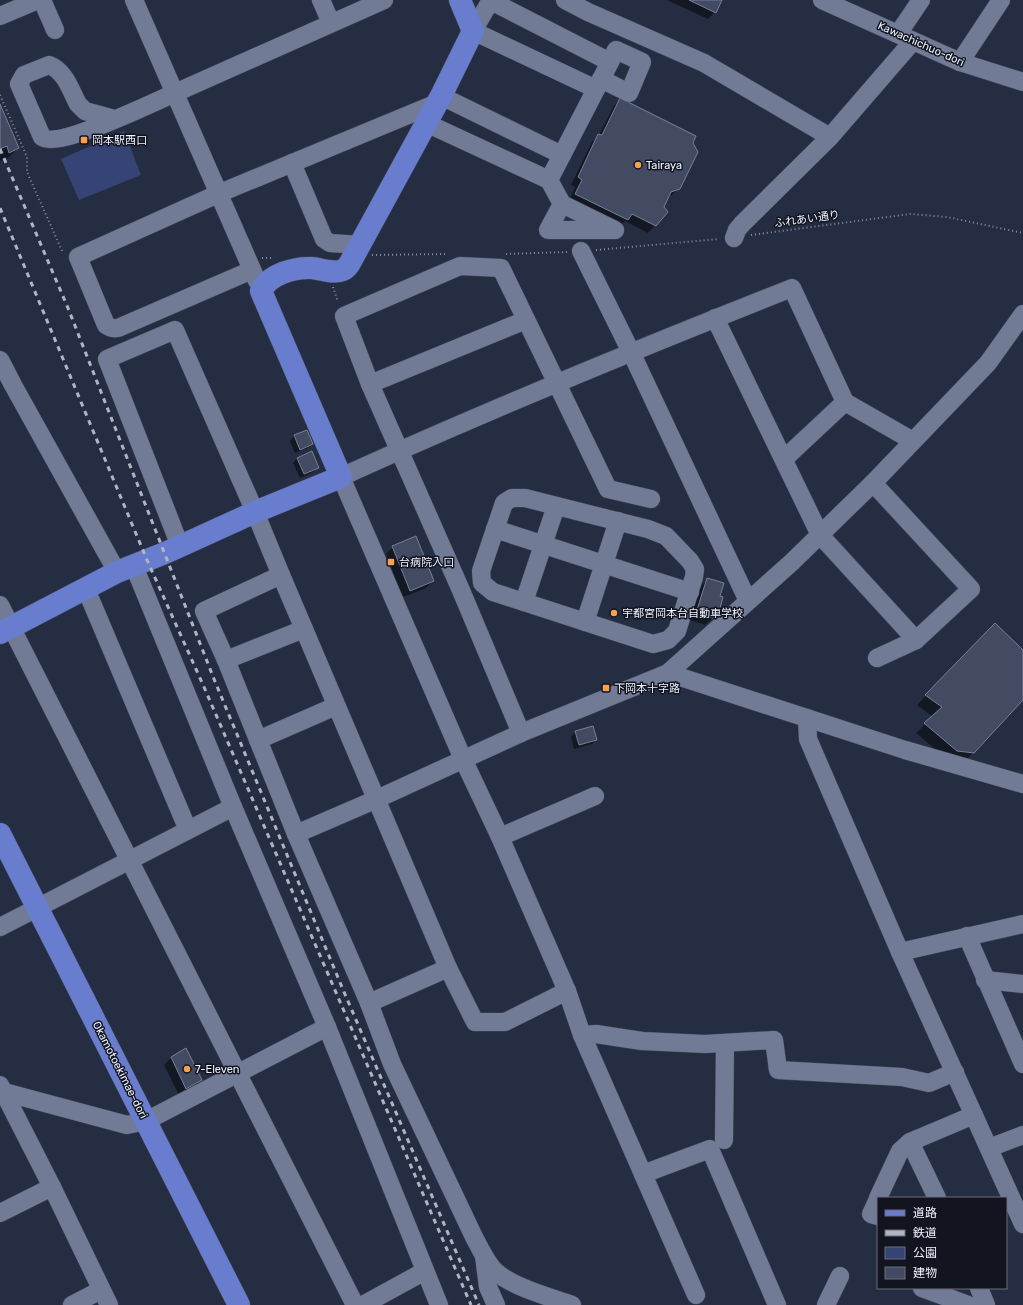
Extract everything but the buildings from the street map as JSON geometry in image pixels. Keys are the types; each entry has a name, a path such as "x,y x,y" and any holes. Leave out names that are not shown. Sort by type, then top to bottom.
{"main road":[{"path":"6,630 126,569 255,512 341,477 261,291 263,286 272,278 291,271 311,268 330,271 342,270 348,267 439,100 473,31 460,0"},
{"name":"Okamotoekimae-dori","path":"0,834 239,1305"}],"street":[{"path":"0,16 38,0"},
{"path":"42,0 55,30"},
{"path":"134,0 220,193 261,291"},
{"path":"321,0 331,23"},
{"path":"114,119 85,111 81,108 64,76 57,68 49,65 24,75 19,84 42,137 45,139 55,139 81,133 114,119 175,93 384,0"},
{"path":"549,180 598,84 610,62 616,50 642,62 629,93 598,84 473,31 491,0 610,62"},
{"path":"565,0 588,12 704,63 830,137"},
{"path":"734,238 737,230 742,224 830,137 905,37 921,0"},
{"path":"960,62 1001,0"},
{"name":"Kawachichuo-dori","path":"827,1 960,62 1023,82"},
{"path":"252,270 118,328 109,328 106,325 78,256 220,193 292,164 439,100 562,155"},
{"path":"426,123 549,180 562,204"},
{"path":"292,164 324,239 330,243 361,245"},
{"path":"586,251 631,352 748,601"},
{"path":"521,733 460,588 370,384 344,316 460,266 501,268 608,489 651,499"},
{"path":"696,1295 582,1035 567,991 500,837 462,759 341,477 556,383 792,288 845,402 913,441"},
{"path":"296,834 377,799 521,733 668,673 820,535 873,483 988,363 1023,314"},
{"path":"715,318 820,535 916,640"},
{"path":"370,384 526,320"},
{"path":"180,546 107,359 175,330 255,512 448,968 475,1022 505,1022 567,991"},
{"path":"0,360 6,388 126,569 233,807 327,1027 439,1305"},
{"path":"784,459 845,402"},
{"path":"873,483 971,589 916,640 877,658"},
{"path":"460,588 473,582 482,583 493,592 654,644 668,640 678,631 690,592 695,568 666,536 648,529 525,498 512,498 504,503 481,571 482,583"},
{"path":"524,602 556,506"},
{"path":"585,622 618,521"},
{"path":"495,529 690,592"},
{"path":"281,576 204,611 226,660 296,834 369,1003 392,1064 484,1256 495,1271 511,1282 572,1305"},
{"path":"86,589 188,830"},
{"path":"0,605 6,630 128,860 355,1305"},
{"path":"226,660 304,629"},
{"path":"668,673 905,750 1023,784"},
{"path":"258,740 336,706"},
{"path":"807,718 808,738 900,952 1023,1224"},
{"path":"500,837 595,796"},
{"path":"0,927 233,807"},
{"path":"900,952 1023,924"},
{"path":"966,936 1023,1064"},
{"path":"369,1003 448,968"},
{"path":"985,980 1023,984"},
{"path":"1,1091 127,1125 146,1121 327,1027"},
{"path":"582,1035 596,1034 642,1041 705,1044 774,1040 778,1070 902,1077 929,1083 955,1072"},
{"path":"724,1140 725,1043"},
{"path":"1,1091 52,1187 105,1298 72,1305"},
{"path":"878,1197 900,1151 910,1142 974,1115"},
{"path":"988,1148 1023,1135"},
{"path":"910,1142 937,1197"},
{"path":"643,1174 710,1149 777,1305"},
{"path":"0,1212 52,1187"},
{"path":"877,1200 871,1214 877,1216"},
{"path":"484,1256 488,1287 496,1305"},
{"path":"363,1305 425,1271"},
{"path":"826,1305 840,1276"},
{"path":"925,1289 968,1305"},
{"path":"978,1289 986,1305"}],"path":[{"path":"0,95 27,157 27,172 64,255"},
{"name":"ふれあい通り","path":"586,251 734,238 910,214 947,217 1023,233"},
{"path":"330,271 334,292 344,316"}],"green space":[{"path":"124,131 141,175 79,200 61,159"}],"railway":[{"path":"0,149 68,308 214,679 344,992 479,1305"},
{"path":"0,208 147,560 204,687 471,1305"}],"place":[{"name":"岡本駅西口","path":"84,140"},
{"name":"Tairaya","path":"638,165"},
{"name":"台病院入口","path":"391,562"},
{"name":"宇都宮岡本台自動車学校","path":"614,613"},
{"name":"下岡本十字路","path":"606,688"},
{"name":"7-Eleven","path":"187,1069"}]}
